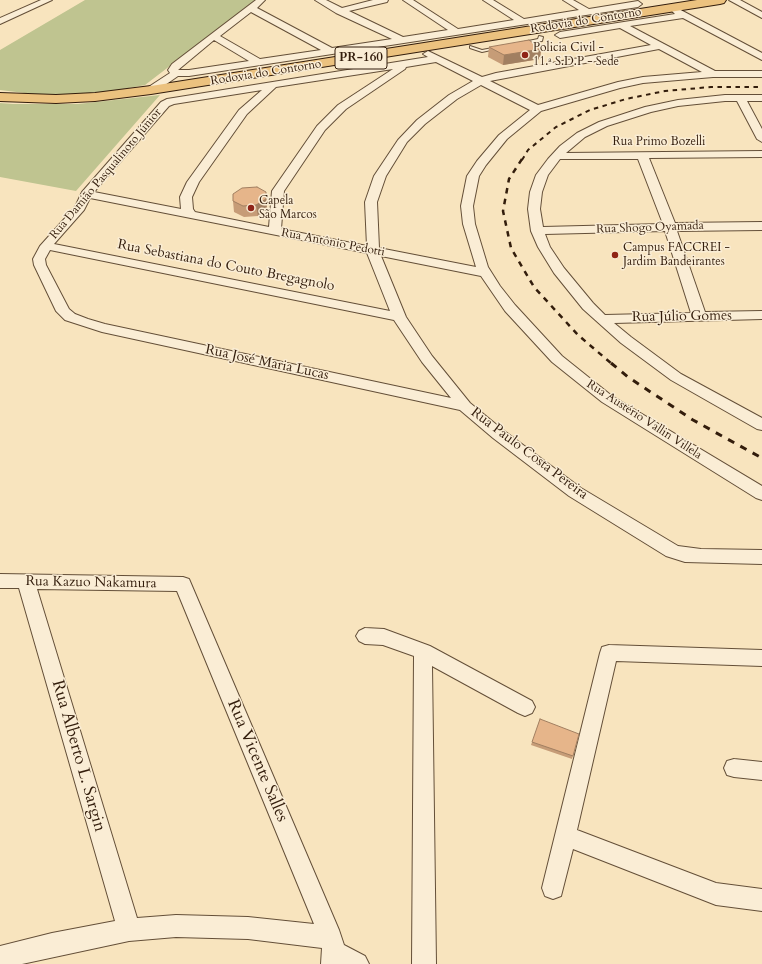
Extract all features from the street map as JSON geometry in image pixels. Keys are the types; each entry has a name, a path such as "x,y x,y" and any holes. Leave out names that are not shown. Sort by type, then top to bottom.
{"main road":[{"name":"Rodovia do Contorno","path":"0,97 56,99 95,97 151,90 518,33 641,5 672,8 720,0"}],"street":[{"path":"0,21 48,0"},
{"path":"176,73 173,70 175,66 261,0"},
{"path":"319,0 402,40"},
{"path":"339,10 384,0"},
{"path":"407,0 455,31"},
{"path":"487,0 518,33"},
{"path":"567,0 587,11"},
{"path":"733,0 762,15"},
{"path":"518,33 587,11 641,5"},
{"path":"7,8 21,12"},
{"path":"251,8 331,51"},
{"path":"672,8 762,57"},
{"path":"560,35 683,15"},
{"path":"151,90 176,73 189,73 506,23 518,33"},
{"path":"621,25 713,74"},
{"path":"214,36 258,62"},
{"name":"Rua Paulo Costa Pereira","path":"661,46 496,76 480,81 453,97 421,122 403,140 380,176 371,202 373,251 377,265 399,317 428,359 465,406 498,434 575,492 672,551 685,555 762,557"},
{"path":"749,50 762,47"},
{"path":"420,49 436,59 538,109"},
{"name":"Rua Damião Pasqualinoto Júnior","path":"70,317 62,311 58,305 40,265 39,259 46,246 80,208 86,194 164,104 171,100 436,59"},
{"path":"275,232 278,191 321,128 342,107 407,64"},
{"name":"Rua Austério Vallin Villela","path":"762,74 713,74 650,79 618,85 538,109 503,137 485,157 473,176 467,206 469,224 475,246 486,273 494,287 538,339 580,378 607,399 762,494"},
{"path":"191,215 187,209 186,197 193,182 243,112 272,85"},
{"path":"740,98 762,139"},
{"path":"762,98 684,102 621,116 603,124 581,135 564,148 557,156 542,176 536,192 534,209 537,231 544,247 559,270 588,306 626,340 676,377 762,425"},
{"name":"Rua Primo Bozelli","path":"557,156 762,154"},
{"path":"642,155 670,226 699,316"},
{"name":"Rua Antônio Pedotti","path":"86,194 486,273"},
{"name":"Rua Shogo Oyamada","path":"537,231 670,226 762,226"},
{"name":"Rua Sebastiana do Couto Bregagnolo","path":"46,246 399,317"},
{"name":"Rua Júlio Gomes","path":"602,319 762,315"},
{"name":"Rua José Maria Lucas","path":"70,317 102,328 465,406"},
{"name":"Rua Kazuo Nakamura","path":"0,581 183,584"},
{"name":"Rua Alberto L. Sargin","path":"26,582 129,930"},
{"name":"Rua Vicente Salles","path":"183,584 332,951"},
{"path":"366,636 384,637 423,652 525,707"},
{"path":"423,652 424,964"},
{"path":"553,888 609,653 762,658"},
{"path":"734,768 762,771"},
{"path":"566,836 716,894 762,900"},
{"path":"0,958 52,945 129,930 176,926 248,928 332,951 357,964"}],"lane":[{"path":"518,33 539,40 541,36"},
{"path":"472,47 482,51 502,47"}],"green space":[{"path":"85,0 256,0 145,85 118,90 73,95 33,94 0,90 0,50"},
{"path":"160,95 76,191 0,177 0,103 78,104"}],"building":[{"path":"529,40 541,49 504,55 489,47"},
{"path":"257,187 266,192 266,199 256,205 243,206 233,201 233,194 242,188"},
{"path":"540,719 579,734 573,756 532,742"}],"railway":[{"path":"522,160 528,150 556,127 590,110 626,99 665,91 711,87 762,87"},
{"path":"522,159 509,179 503,211 511,248 534,287 578,335 612,364"},
{"path":"611,363 628,377 693,420 762,458"}],"place":[{"name":"Policia Civil - 11.ª S.D.P - Sede","path":"525,55"},
{"name":"Capela São Marcos","path":"251,208"},
{"name":"Campus FACCREI - Jardim Bandeirantes","path":"615,255"}]}
